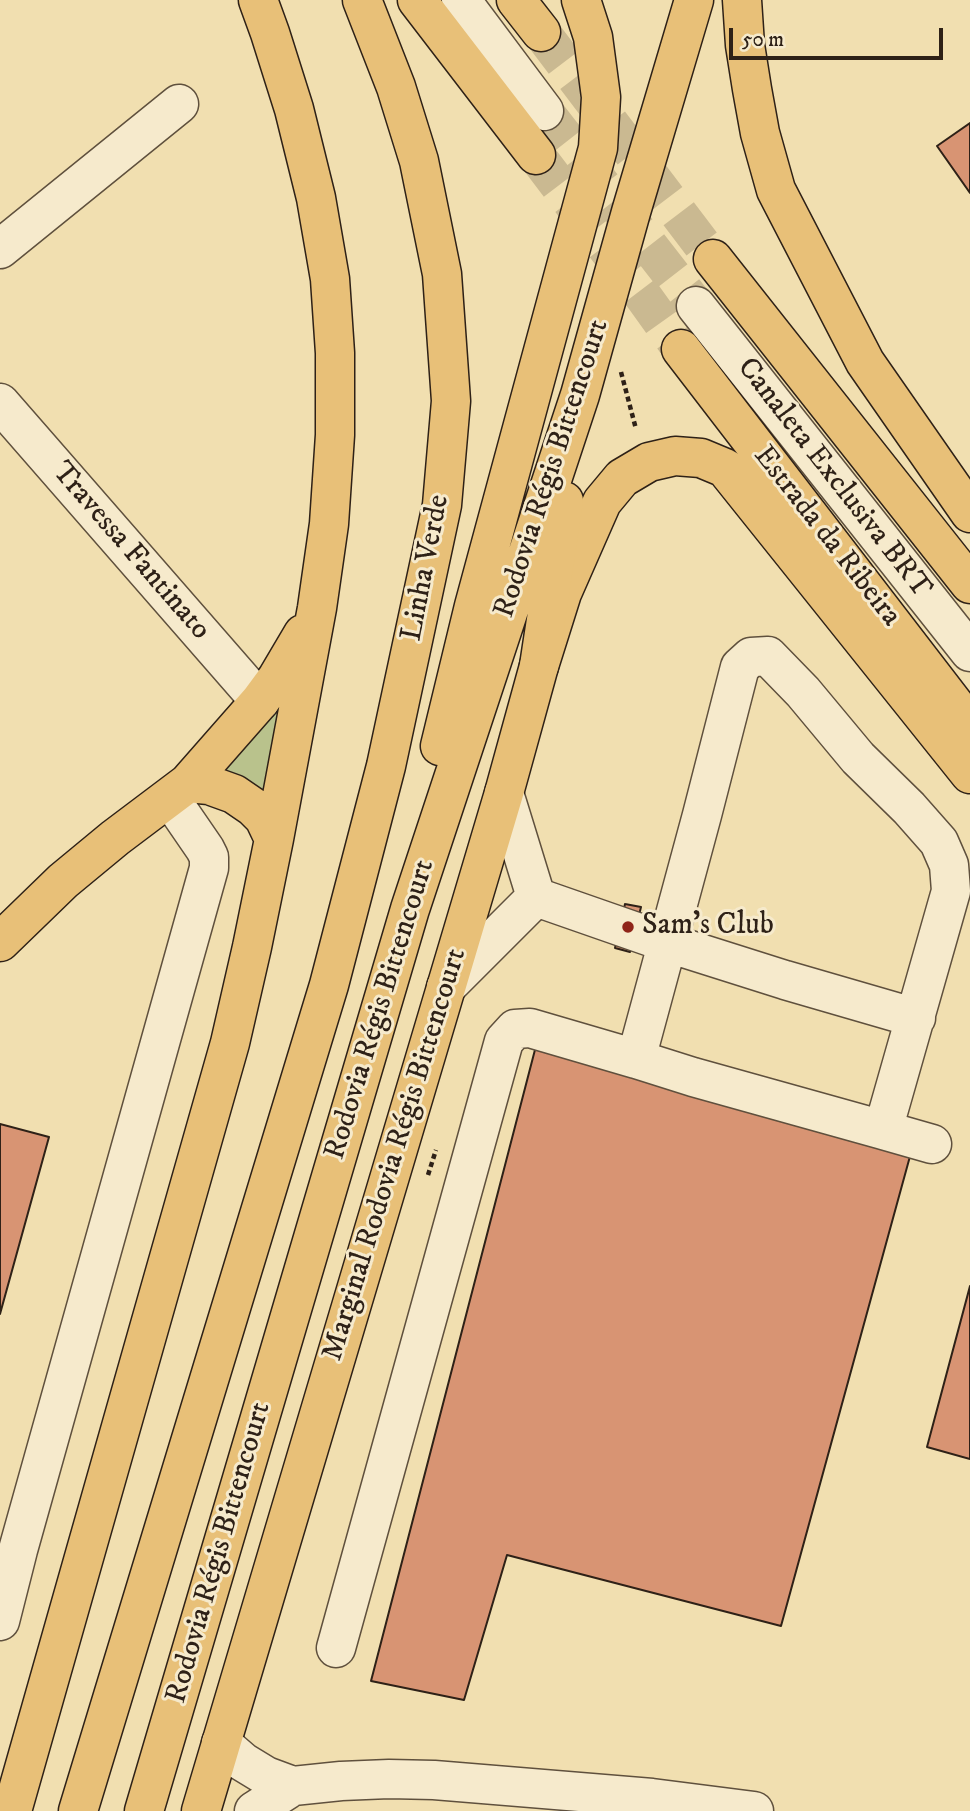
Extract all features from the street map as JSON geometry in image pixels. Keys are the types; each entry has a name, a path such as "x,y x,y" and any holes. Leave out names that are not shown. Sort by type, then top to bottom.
{"main road":[{"path":"12,1811 227,1055 274,839 317,608 329,524 335,435 335,353 330,279 316,198 294,109 258,0"},
{"name":"Linha Verde","path":"284,1132 329,985 386,766 442,505 451,401 442,274 419,161 396,87 362,0"},
{"path":"417,0 536,155"},
{"path":"516,0 541,32"},
{"path":"410,909 428,793 474,606 598,148 601,97 593,37 581,0"},
{"path":"679,0 681,41"},
{"name":"Rodovia Régis Bittencourt","path":"144,1811 410,909 580,395 694,0"},
{"path":"743,0 752,89 760,133 776,190 865,362 970,513"},
{"path":"713,259 970,584"},
{"name":"Estrada da Ribeira","path":"681,349 970,725"},
{"path":"539,666 580,395"},
{"name":"Marginal Rodovia Régis Bittencourt","path":"201,1811 504,793 539,666 562,593 602,502 622,478 649,462 675,456 701,458 725,468 970,774"},
{"path":"0,942 63,881 179,790 260,701 290,658 317,608"},
{"path":"179,790 209,786 234,794 264,818 274,839"},
{"name":"Rodovia Régis Bittencourt","path":"78,1811 284,1132"}],"street":[{"path":"461,0 544,111"},
{"path":"0,249 179,104"},
{"name":"Canaleta Exclusiva BRT","path":"696,306 970,652"},
{"name":"Travessa Fantinato","path":"0,403 260,701"},
{"path":"636,1059 740,667 751,657 768,656 803,692 858,758 939,842 949,865 951,891 883,1130"},
{"path":"0,1621 209,868 209,857 179,790"},
{"path":"504,793 536,897"},
{"path":"536,897 668,943 916,1018"},
{"path":"446,987 536,897"},
{"path":"336,1648 504,1041 515,1028 530,1028 932,1144"},
{"path":"221,1744 266,1776 293,1786 341,1781 434,1780 657,1805 754,1811"},
{"path":"254,1811 293,1786"}],"path":[{"path":"427,1177 439,1138"}],"green space":[{"path":"287,684 265,804 213,775"}],"building":[{"path":"970,123 970,193 937,146"},
{"name":"Sam's Club","path":"625,904 641,907 630,952 615,948"},
{"path":"537,1042 912,1149 781,1626 507,1555 464,1700 371,1681"},
{"path":"0,1124 49,1137 0,1314"},
{"path":"970,1286 970,1459 927,1447"}],"tunnel":[{"path":"541,32 713,259"},
{"path":"544,111 696,306"},
{"path":"536,155 681,349"}],"place":[{"name":"Sam's Club","path":"628,927"}]}
